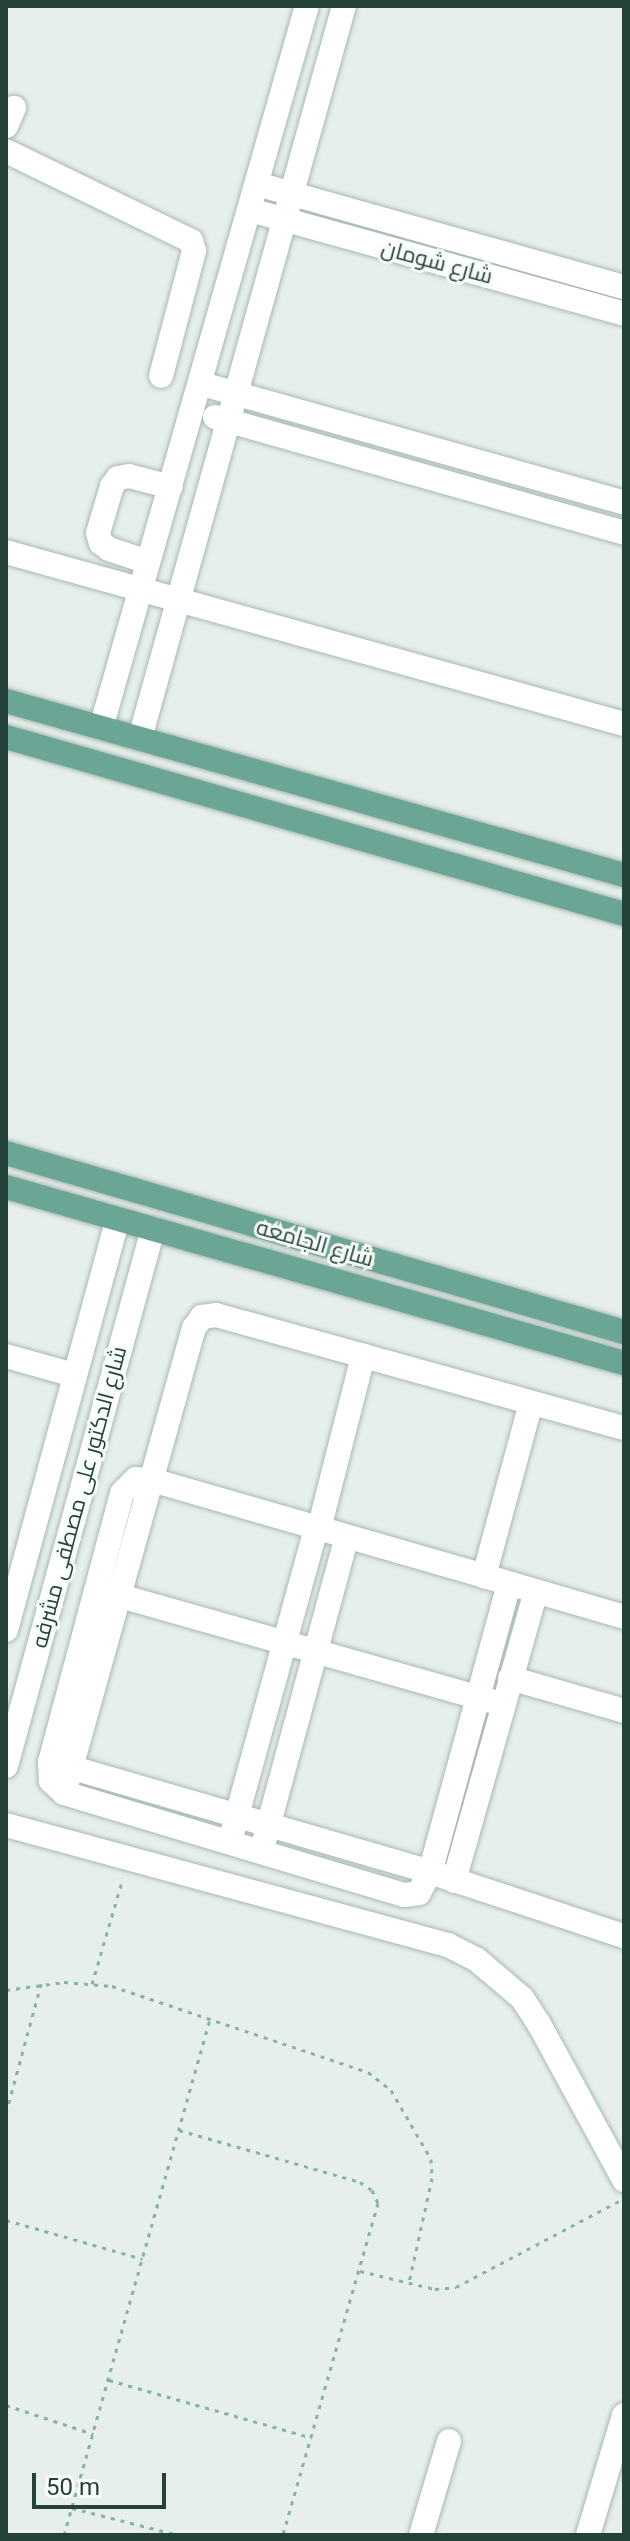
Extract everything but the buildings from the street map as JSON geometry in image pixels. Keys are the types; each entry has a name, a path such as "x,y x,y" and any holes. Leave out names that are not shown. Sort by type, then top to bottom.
{"main road":[{"path":"6,701 624,875"},
{"path":"91,762 101,728"},
{"path":"6,737 624,914"},
{"path":"131,772 140,738"},
{"name":"شارع الجامعه","path":"6,1153 624,1332"},
{"name":"شارع الجامعه","path":"6,1187 624,1363"},
{"path":"563,1346 571,1317"}],"street":[{"path":"101,728 202,384 307,6"},
{"path":"140,738 294,195 344,6"},
{"path":"6,151 186,236 194,245 236,261"},
{"name":"شارع شومان","path":"257,184 624,287"},
{"name":"شارع شومان","path":"250,210 624,314"},
{"path":"410,254 417,229"},
{"path":"161,376 194,245"},
{"path":"535,289 541,264"},
{"path":"202,384 624,503"},
{"path":"194,411 624,533"},
{"path":"148,562 109,549 101,543 98,533 105,509 118,478 129,476 171,487"},
{"path":"530,506 538,479"},
{"path":"6,552 624,724"},
{"name":"شارع الدكتور على مصطفى مشرفه","path":"6,1630 17,1546 74,1375 118,1219"},
{"name":"شارع الدكتور على مصطفى مشرفه","path":"6,1766 153,1229"},
{"path":"61,1765 120,1596 194,1328 202,1317 216,1315 624,1428"},
{"path":"6,1356 74,1375"},
{"path":"229,1843 363,1356"},
{"path":"484,1576 531,1403"},
{"path":"509,1584 430,1872 419,1893 404,1895 64,1793 61,1765 96,1589 125,1487 136,1479 152,1480 624,1617"},
{"path":"261,1852 347,1537"},
{"path":"17,1546 61,1559"},
{"path":"96,1589 503,1704"},
{"path":"454,1881 536,1592"},
{"path":"510,1678 624,1711"},
{"path":"61,1765 430,1872 624,1936"},
{"path":"6,1825 448,1945 476,1959 511,1987 539,2024 624,2180"},
{"path":"588,2535 624,2415"},
{"path":"421,2535 449,2441"}],"path":[{"path":"92,1984 129,1859"},
{"path":"6,2113 41,1984"},
{"path":"6,1990 41,1984 112,1986 368,2072 391,2090 431,2159 432,2178 409,2283"},
{"path":"64,2535 210,2019"},
{"path":"179,2130 366,2185 376,2196 378,2210 283,2535"},
{"path":"360,2271 435,2289 456,2287 624,2198"},
{"path":"6,2220 143,2259"},
{"path":"109,2380 312,2438"},
{"path":"6,2405 93,2434"},
{"path":"72,2508 179,2535"}]}
